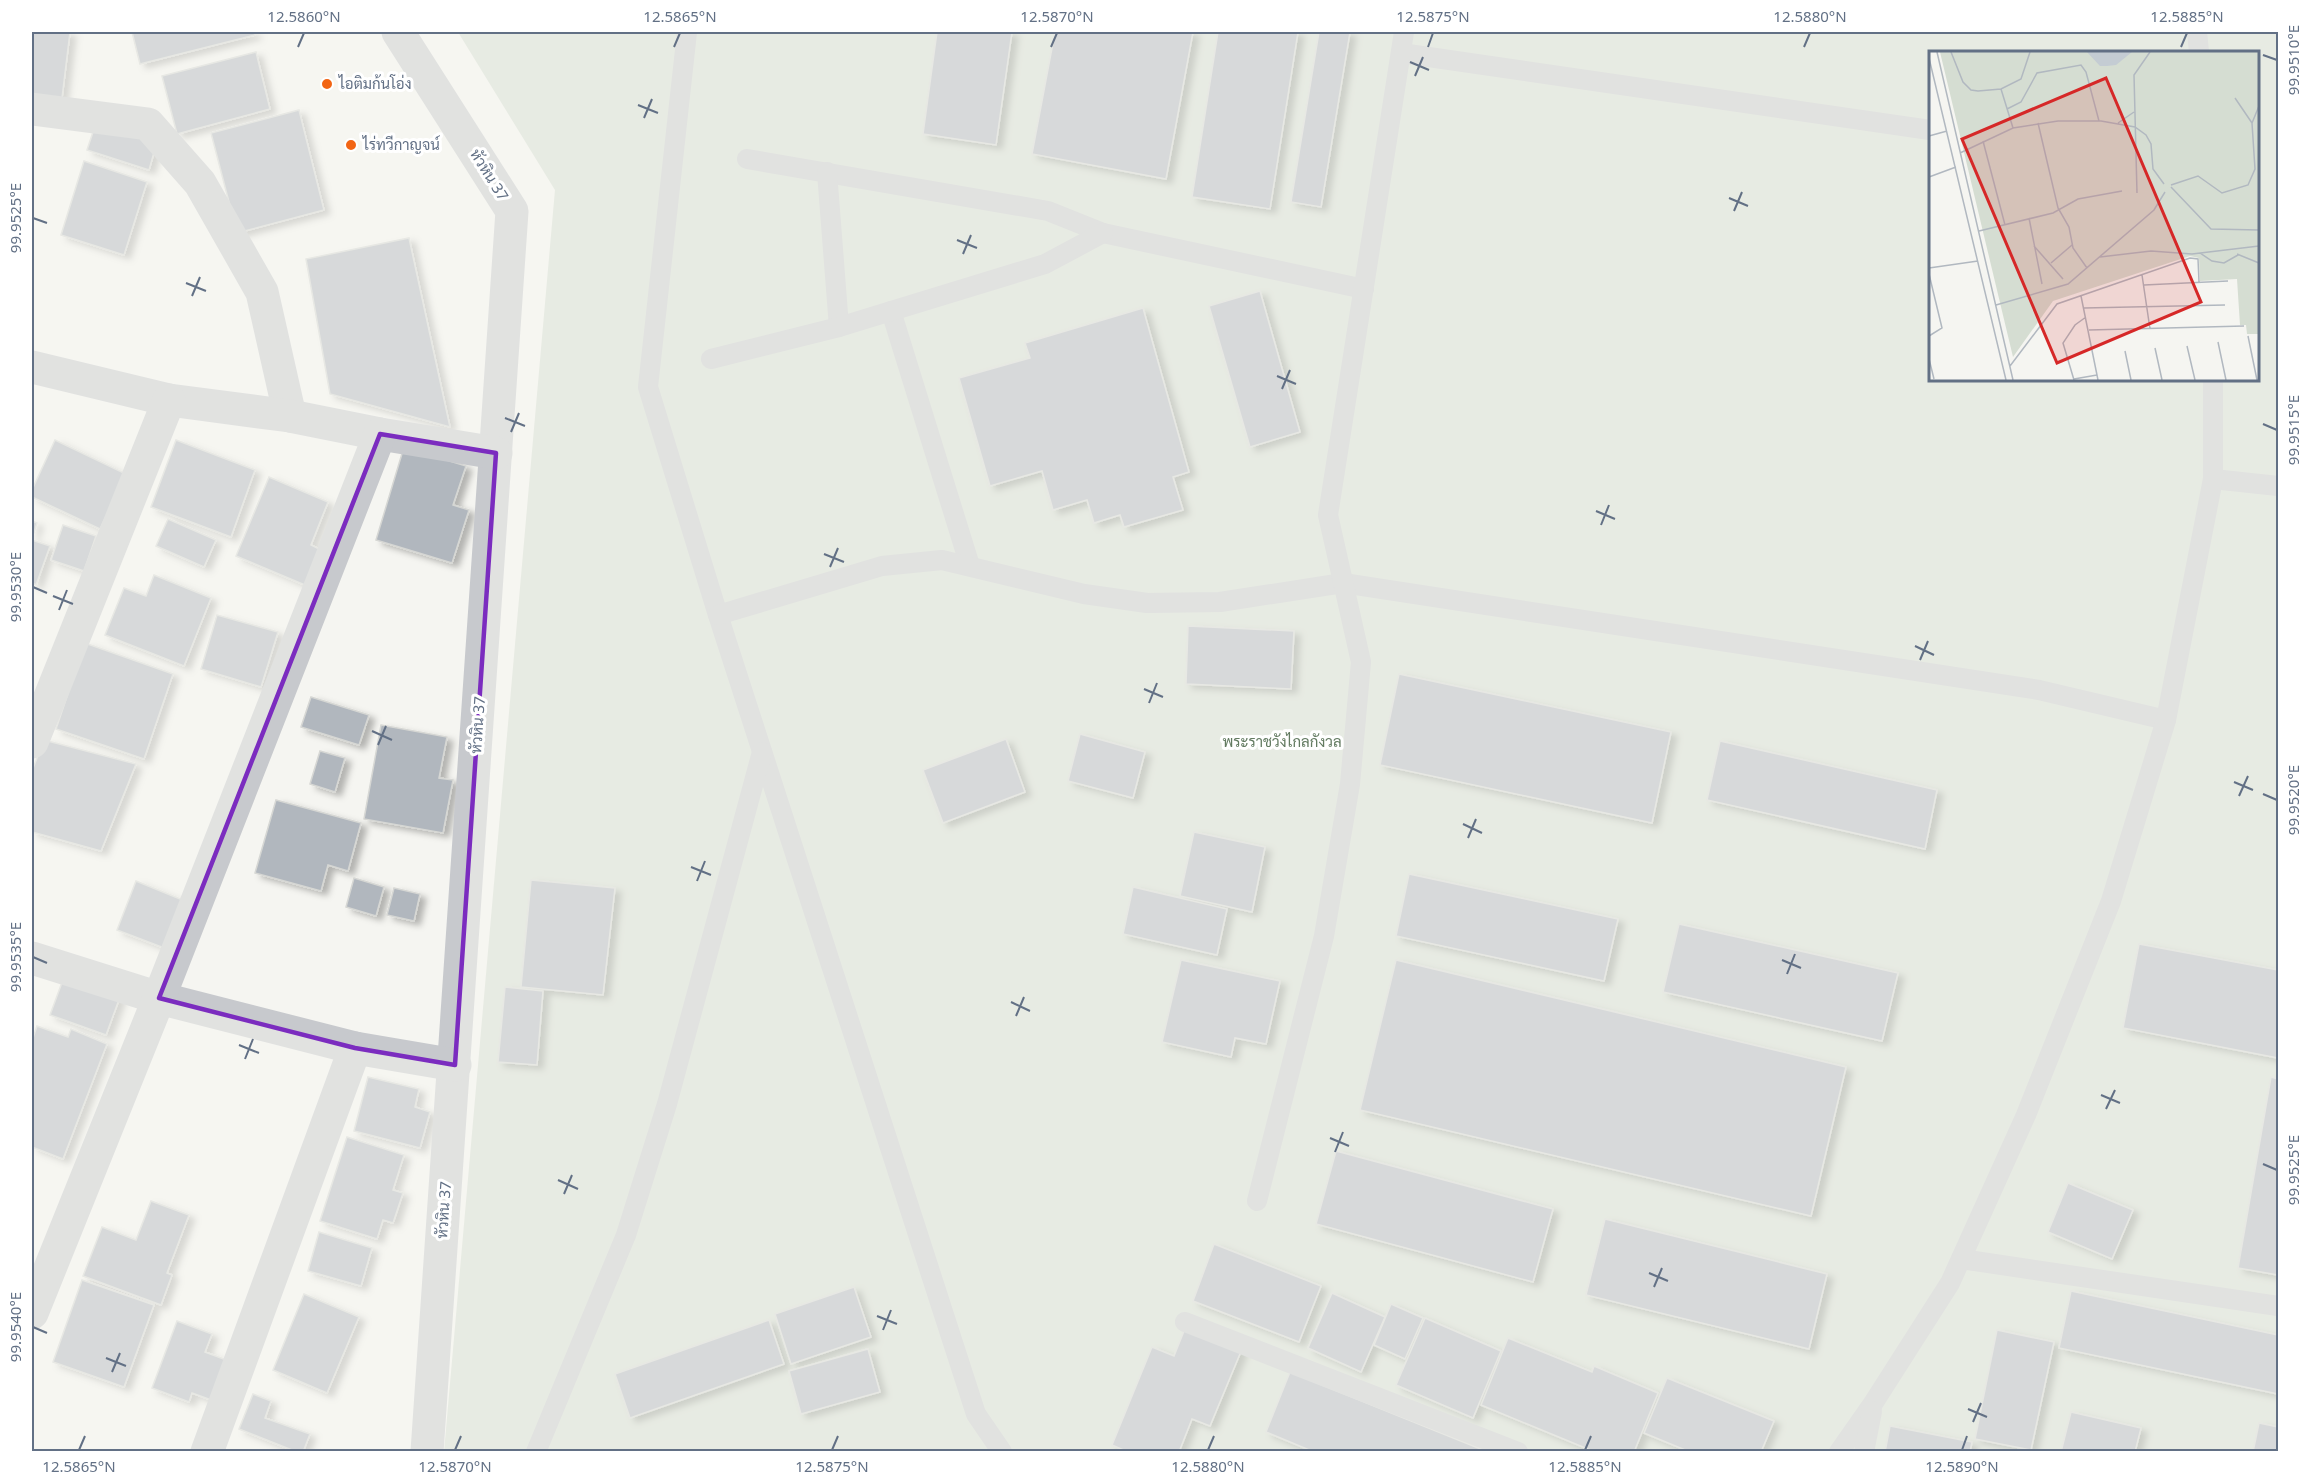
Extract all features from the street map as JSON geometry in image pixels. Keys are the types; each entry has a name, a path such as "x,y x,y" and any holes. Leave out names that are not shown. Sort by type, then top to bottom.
{"street":[{"name":"หัวหิน 37","path":"398,32 512,212 427,1452"},
{"path":"32,109 148,123 200,183 262,292 290,416"},
{"path":"32,367 169,400 290,416 380,434 496,453"},
{"path":"32,742 169,400"},
{"path":"32,1313 159,998 380,434"},
{"path":"32,958 159,998 355,1048 455,1065"},
{"path":"207,1452 355,1048"}],"lane":[{"path":"687,32 648,387 718,615 976,1414 1002,1452"},
{"path":"1257,1201 1324,936 1350,784 1361,662 1328,515 1404,32"},
{"path":"2197,32 2199,51"},
{"path":"1401,53 1929,130"},
{"path":"747,159 1048,211 1103,233 1364,289"},
{"path":"827,172 838,327"},
{"path":"711,359 838,327 1045,264 1103,233"},
{"path":"891,311 970,566"},
{"path":"1839,1452 1874,1402 1950,1283 2026,1115 2111,901 2166,720 2213,479 2213,381"},
{"path":"2213,479 2278,486"},
{"path":"718,615 882,566 942,560 1084,594 1147,603 1220,602 1343,583 2039,690 2166,720"},
{"path":"536,1452 626,1235 667,1104 762,752"},
{"path":"1961,1259 2278,1306"},
{"path":"1185,1322 1518,1452"},
{"path":"1864,1452 1874,1402"}],"highlighted area":[{"path":"380,434 496,453 455,1065 355,1048 159,998"}],"green space":[{"name":"พระราชวังไกลกังวล","path":"458,32 2278,32 2278,1451 444,1452 555,190"}],"building":[{"path":"32,32 70,32 62,98 32,94"},
{"path":"132,32 254,32 255,35 140,64"},
{"path":"937,32 1012,32 996,145 923,134"},
{"path":"1055,32 1193,32 1166,179 1032,154"},
{"path":"1218,32 1298,32 1270,209 1192,197"},
{"path":"1319,32 1350,32 1321,207 1291,202"},
{"path":"256,52 270,109 177,134 162,76"},
{"path":"299,110 324,210 237,233 211,133"},
{"path":"96,123 157,142 149,170 87,150"},
{"path":"84,161 147,182 124,255 61,235"},
{"path":"409,238 450,427 330,394 306,259"},
{"path":"1260,291 1300,432 1250,447 1209,306"},
{"path":"1143,308 1189,472 1173,477 1183,510 1124,527 1120,515 1094,523 1087,500 1053,510 1042,471 990,486 959,378 1030,358 1025,343"},
{"path":"55,440 126,474 100,529 32,497 32,490"},
{"path":"176,440 255,470 231,537 151,507"},
{"path":"404,447 466,466 453,505 469,510 452,563 376,540"},
{"path":"269,477 328,502 311,545 327,553 312,588 236,556"},
{"path":"168,519 216,540 204,567 156,546"},
{"path":"32,521 37,523 32,539"},
{"path":"63,525 96,536 84,571 51,560"},
{"path":"32,540 50,546 36,585 32,583"},
{"path":"154,575 211,598 184,666 105,635 124,588 146,596"},
{"path":"217,615 278,632 261,687 201,669"},
{"path":"1188,626 1294,631 1291,689 1186,684"},
{"path":"85,643 173,674 144,759 56,729"},
{"path":"1399,674 1671,732 1652,823 1380,765"},
{"path":"311,697 369,715 359,745 301,727"},
{"path":"381,725 447,737 439,778 453,780 443,833 364,819"},
{"path":"1080,734 1145,752 1133,798 1068,781"},
{"path":"1006,739 1025,792 943,823 923,770"},
{"path":"44,740 136,764 101,851 32,832 32,771"},
{"path":"1720,741 1937,790 1925,849 1707,800"},
{"path":"320,751 345,758 335,792 310,784"},
{"path":"276,800 361,823 348,871 328,865 321,891 255,873"},
{"path":"1194,832 1265,847 1252,912 1180,896"},
{"path":"1409,874 1618,919 1604,981 1396,936"},
{"path":"354,878 384,887 376,916 346,907"},
{"path":"531,880 615,888 603,995 521,987"},
{"path":"136,881 190,903 172,951 117,930"},
{"path":"1133,887 1227,909 1217,955 1123,934"},
{"path":"394,888 420,894 414,921 387,915"},
{"path":"1679,924 1898,973 1882,1041 1663,992"},
{"path":"2139,944 2278,970 2278,1058 2123,1028"},
{"path":"1181,960 1280,981 1266,1044 1235,1038 1231,1057 1162,1042"},
{"path":"1396,960 1846,1067 1811,1216 1360,1110"},
{"path":"64,977 120,997 106,1035 50,1015"},
{"path":"505,987 543,991 537,1065 498,1062"},
{"path":"37,1026 68,1037 71,1029 107,1044 63,1159 32,1147 32,1041"},
{"path":"368,1077 419,1089 415,1107 430,1112 420,1148 354,1131"},
{"path":"2271,1077 2278,1079 2278,1275 2238,1268"},
{"path":"347,1137 404,1155 393,1190 403,1193 393,1223 383,1220 377,1239 320,1221"},
{"path":"1336,1151 1553,1209 1533,1282 1316,1224"},
{"path":"2068,1183 2133,1210 2112,1259 2048,1232"},
{"path":"151,1201 189,1215 167,1273 172,1275 161,1305 83,1276 102,1227 136,1240"},
{"path":"1605,1219 1827,1274 1809,1349 1586,1295"},
{"path":"319,1232 372,1248 361,1286 308,1271"},
{"path":"1214,1244 1321,1286 1299,1342 1193,1301"},
{"path":"82,1280 154,1305 124,1387 53,1362"},
{"path":"854,1287 871,1337 791,1364 775,1314"},
{"path":"2071,1291 2278,1335 2278,1394 2059,1348"},
{"path":"1332,1293 1385,1317 1361,1372 1308,1348"},
{"path":"304,1294 359,1317 327,1393 273,1370"},
{"path":"1391,1304 1423,1318 1405,1359 1374,1345"},
{"path":"1425,1318 1501,1351 1473,1418 1396,1385"},
{"path":"769,1320 784,1364 630,1418 615,1374"},
{"path":"177,1321 212,1334 205,1352 229,1361 214,1401 192,1393 189,1402 152,1388"},
{"path":"1186,1326 1242,1349 1210,1426 1192,1419 1179,1452 1128,1452 1112,1445 1152,1347 1174,1356"},
{"path":"1997,1330 2054,1342 2031,1450 1975,1439"},
{"path":"1508,1338 1592,1372 1594,1366 1658,1393 1634,1452 1595,1452 1481,1405"},
{"path":"868,1349 880,1392 801,1414 789,1371"},
{"path":"1290,1372 1488,1452 1314,1452 1266,1432"},
{"path":"1667,1378 1774,1421 1761,1452 1690,1452 1644,1433"},
{"path":"253,1394 271,1401 265,1418 310,1434 303,1452 297,1452 239,1429"},
{"path":"2071,1412 2141,1428 2135,1452 2061,1452"},
{"path":"2259,1423 2278,1427 2278,1452 2253,1452"},
{"path":"1890,1426 1972,1442 1970,1452 1885,1452"}],"place":[{"name":"ไอติมก้นโอ่ง","path":"327,84"},
{"name":"ไร่ทวีกาญจน์","path":"351,145"}]}
